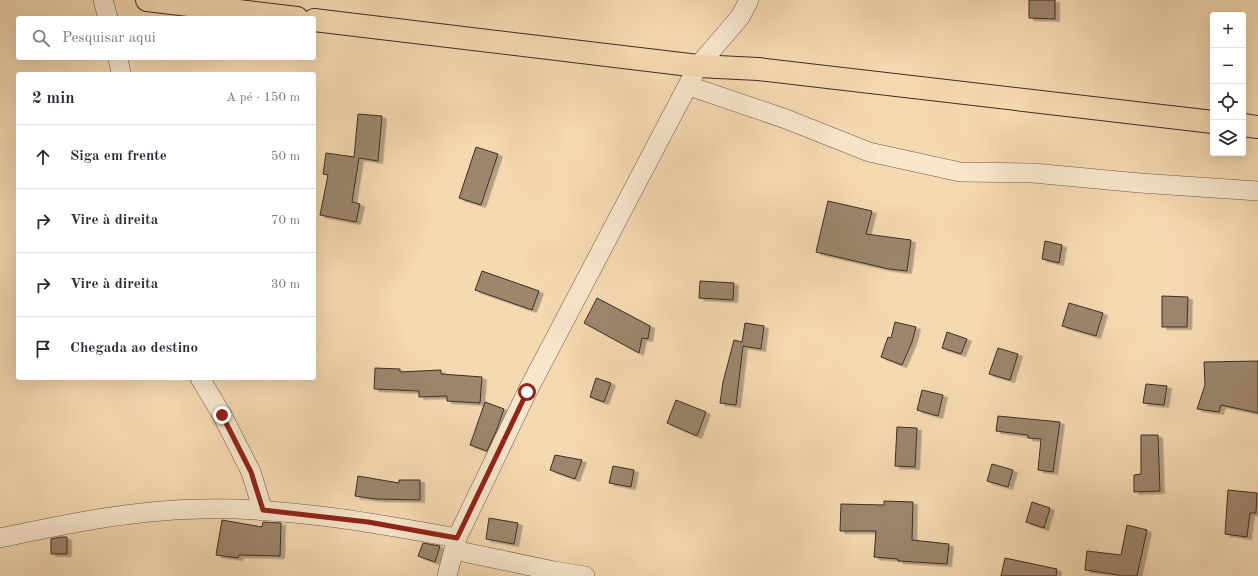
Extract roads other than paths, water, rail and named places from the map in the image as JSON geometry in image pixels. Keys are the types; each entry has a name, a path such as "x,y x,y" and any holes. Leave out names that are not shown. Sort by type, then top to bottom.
{"main road":[{"path":"147,0 280,16"},
{"path":"316,20 698,66 758,69 1210,122"},
{"path":"1246,125 1258,127"}],"street":[{"path":"103,0 107,16"},
{"path":"447,576 456,544 527,392 689,86 698,66 740,17 749,0"},
{"path":"118,60 121,72"},
{"path":"689,86 786,119 869,152 960,172 1033,173 1140,183 1258,191"},
{"path":"201,380 222,415 251,472 263,510"},
{"path":"0,538 54,527 140,513 201,509 263,510 368,522 554,571 586,576"}]}
